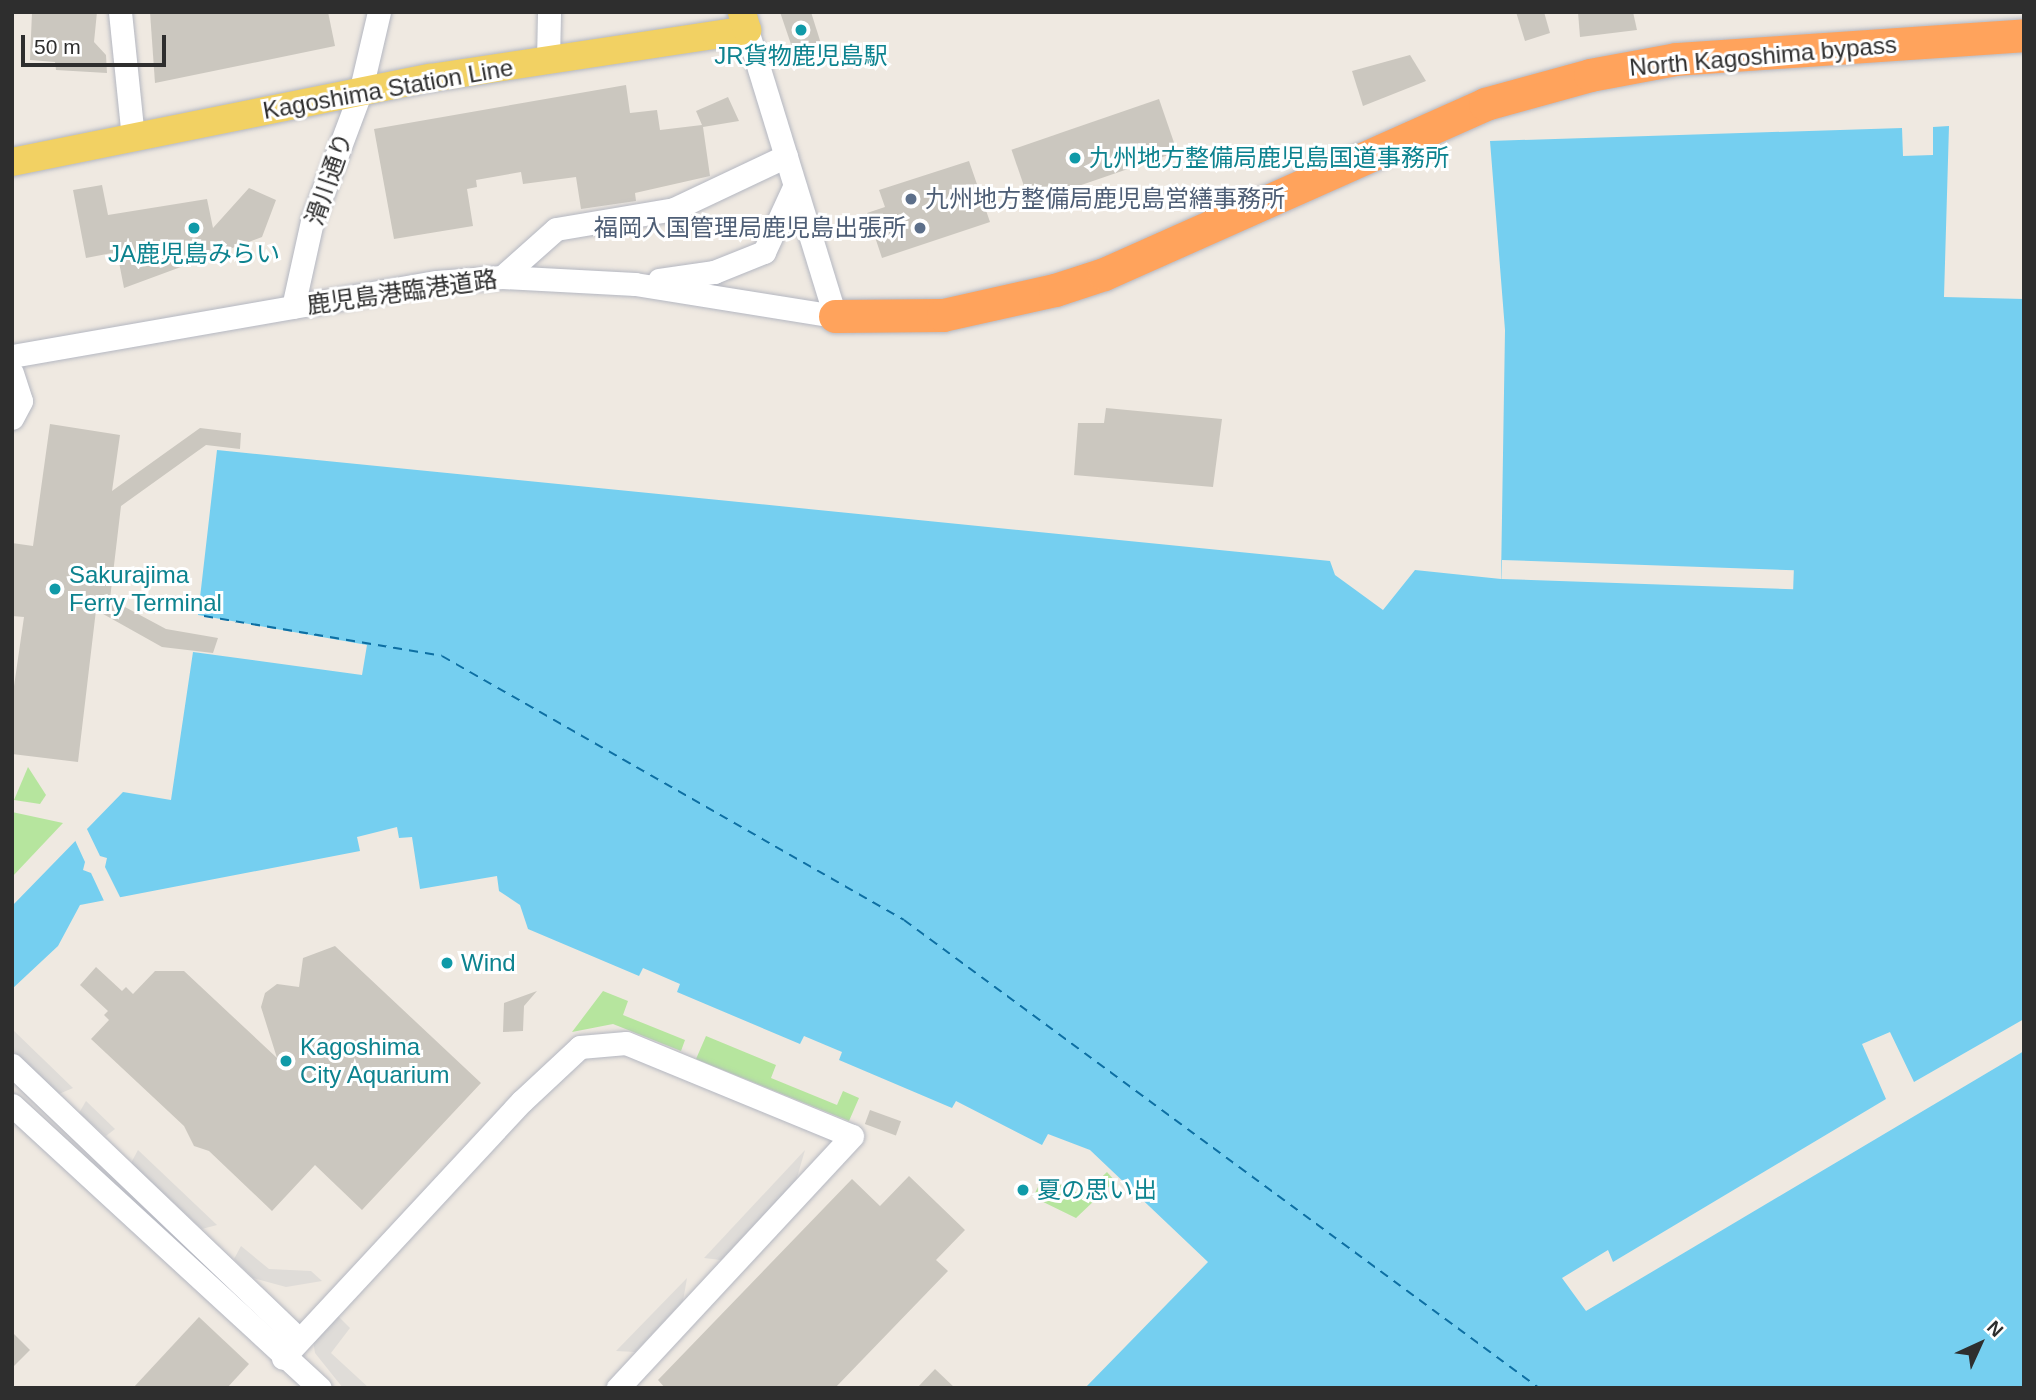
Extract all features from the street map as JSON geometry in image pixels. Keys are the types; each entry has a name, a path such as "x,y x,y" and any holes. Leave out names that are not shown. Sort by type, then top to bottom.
{"highway":[{"name":"North Kagoshima bypass","path":"835,316 943,315 1055,290 1104,274 1485,104 1590,75 1676,59 2024,35"}],"main road":[{"name":"Kagoshima Station Line","path":"12,162 360,93 548,61 744,21"}],"street":[{"path":"120,12 133,137"},
{"name":"滑川通り","path":"293,307 312,221 360,93 379,12"},
{"path":"548,61 549,12"},
{"path":"744,21 835,316"},
{"path":"502,276 556,229 674,209 786,156"},
{"path":"635,284 714,272 764,252 794,187"},
{"name":"鹿児島港臨港道路","path":"12,356 437,282 502,276 635,284 835,316"},
{"path":"12,373 21,401 12,418"},
{"path":"283,1358 297,1337 556,1065 580,1047 626,1043 852,1136 618,1388"},
{"path":"12,1065 297,1337"},
{"path":"12,1105 283,1358 320,1388"}],"green space":[{"path":"28,767 46,795 40,804 14,800"},
{"path":"12,812 63,823 12,877"},
{"path":"603,991 628,1001 623,1015 685,1040 681,1051 613,1024 572,1032"},
{"path":"706,1036 776,1065 771,1078 837,1105 843,1091 859,1098 849,1121 696,1059"},
{"path":"1107,1172 1115,1181 1076,1218 1033,1197 1043,1177 1083,1195"}],"shaded area":[{"path":"12,1029 73,1088 59,1094 12,1050"},
{"path":"86,1101 115,1129 106,1136 79,1113"},
{"path":"138,1150 217,1225 202,1229 131,1163"},
{"path":"805,1150 796,1181 721,1260 704,1258"},
{"path":"241,1246 269,1269 311,1271 322,1281 286,1287 253,1278 234,1259"},
{"path":"687,1278 683,1301 635,1352 616,1351"},
{"path":"336,1314 350,1328 331,1353 369,1388 343,1388 315,1353 313,1340"}],"water":[{"path":"1949,126 1944,297 2024,299 2024,1388 1085,1388 1208,1262 1090,1150 1048,1134 1042,1145 956,1101 952,1108 839,1060 842,1052 804,1036 800,1044 677,992 680,984 643,968 639,976 528,929 520,905 499,891 497,876 420,889 412,837 399,838 397,827 357,837 360,851 80,905 58,946 12,989 12,906 123,792 171,800 193,652 362,675 367,645 198,615 217,450 1330,561 1335,575 1383,610 1415,570 1501,579 1505,330 1490,141 1902,128 1903,156 1933,155 1933,127"}],"pier":[{"path":"1502,560 1794,570 1793,589 1501,579"},
{"path":"85,825 100,856 107,858 105,867 121,899 105,903 91,873 83,870 85,862 74,838"},
{"path":"2024,1019 2024,1051 1586,1311 1562,1278 1608,1250 1613,1262 1886,1099 1862,1044 1890,1032 1914,1082"}],"building":[{"path":"32,12 97,12 94,42 106,55 107,73 56,70 55,62 30,60"},
{"path":"150,12 328,12 335,46 155,83"},
{"name":"JR貨物鹿児島駅","path":"780,12 811,12 822,47 795,56"},
{"path":"1516,12 1544,12 1550,33 1525,41"},
{"path":"1578,12 1633,12 1637,30 1580,37"},
{"path":"1410,55 1426,81 1363,106 1352,71"},
{"path":"626,85 630,113 657,110 660,130 702,125 696,111 728,97 739,121 703,127 710,176 635,193 636,201 581,209 576,177 523,184 521,172 476,180 477,187 467,189 473,226 394,239 374,129"},
{"name":"九州地方整備局鹿児島国道事務所","path":"1159,99 1177,152 1030,203 1011,150"},
{"path":"969,161 990,222 882,258 867,213 885,207 879,190"},
{"path":"102,185 108,215 207,199 213,228 249,188 276,200 262,237 124,288 117,252 86,258 73,190"},
{"path":"1106,408 1222,419 1213,487 1074,475 1078,423 1104,423"},
{"name":"Sakurajima Ferry Terminal","path":"50,424 120,435 112,491 200,428 241,433 240,449 206,445 121,506 110,599 166,629 218,638 213,653 162,647 96,610 78,762 12,754 12,700 24,617 12,616 12,543 33,546"},
{"name":"Kagoshima City Aquarium","path":"335,946 481,1083 362,1210 315,1165 272,1211 209,1151 194,1146 184,1126 91,1039 109,1020 104,1015 108,1011 80,985 96,967 122,991 126,987 133,994 155,971 184,971 277,1058 261,1007 265,993 277,984 299,987 303,958"},
{"path":"537,991 524,1006 523,1031 503,1032 504,1003"},
{"path":"870,1110 901,1121 896,1135 865,1124"},
{"path":"909,1176 965,1230 936,1260 948,1271 835,1388 665,1388 658,1380 852,1179 880,1206"},
{"path":"199,1317 249,1364 227,1388 133,1388"},
{"path":"12,1332 30,1350 12,1368"},
{"path":"935,1369 955,1388 917,1388"}],"ferry route":[{"path":"204,616 442,656 904,920 1539,1388"}],"place":[{"name":"JR貨物鹿児島駅","path":"801,30"},
{"name":"九州地方整備局鹿児島国道事務所","path":"1075,158"},
{"name":"九州地方整備局鹿児島営繕事務所","path":"911,199"},
{"name":"JA鹿児島みらい","path":"194,228"},
{"name":"福岡入国管理局鹿児島出張所","path":"920,228"},
{"name":"Sakurajima Ferry Terminal","path":"55,589"},
{"name":"Wind","path":"447,963"},
{"name":"Kagoshima City Aquarium","path":"286,1061"},
{"name":"夏の思い出","path":"1023,1190"}]}
